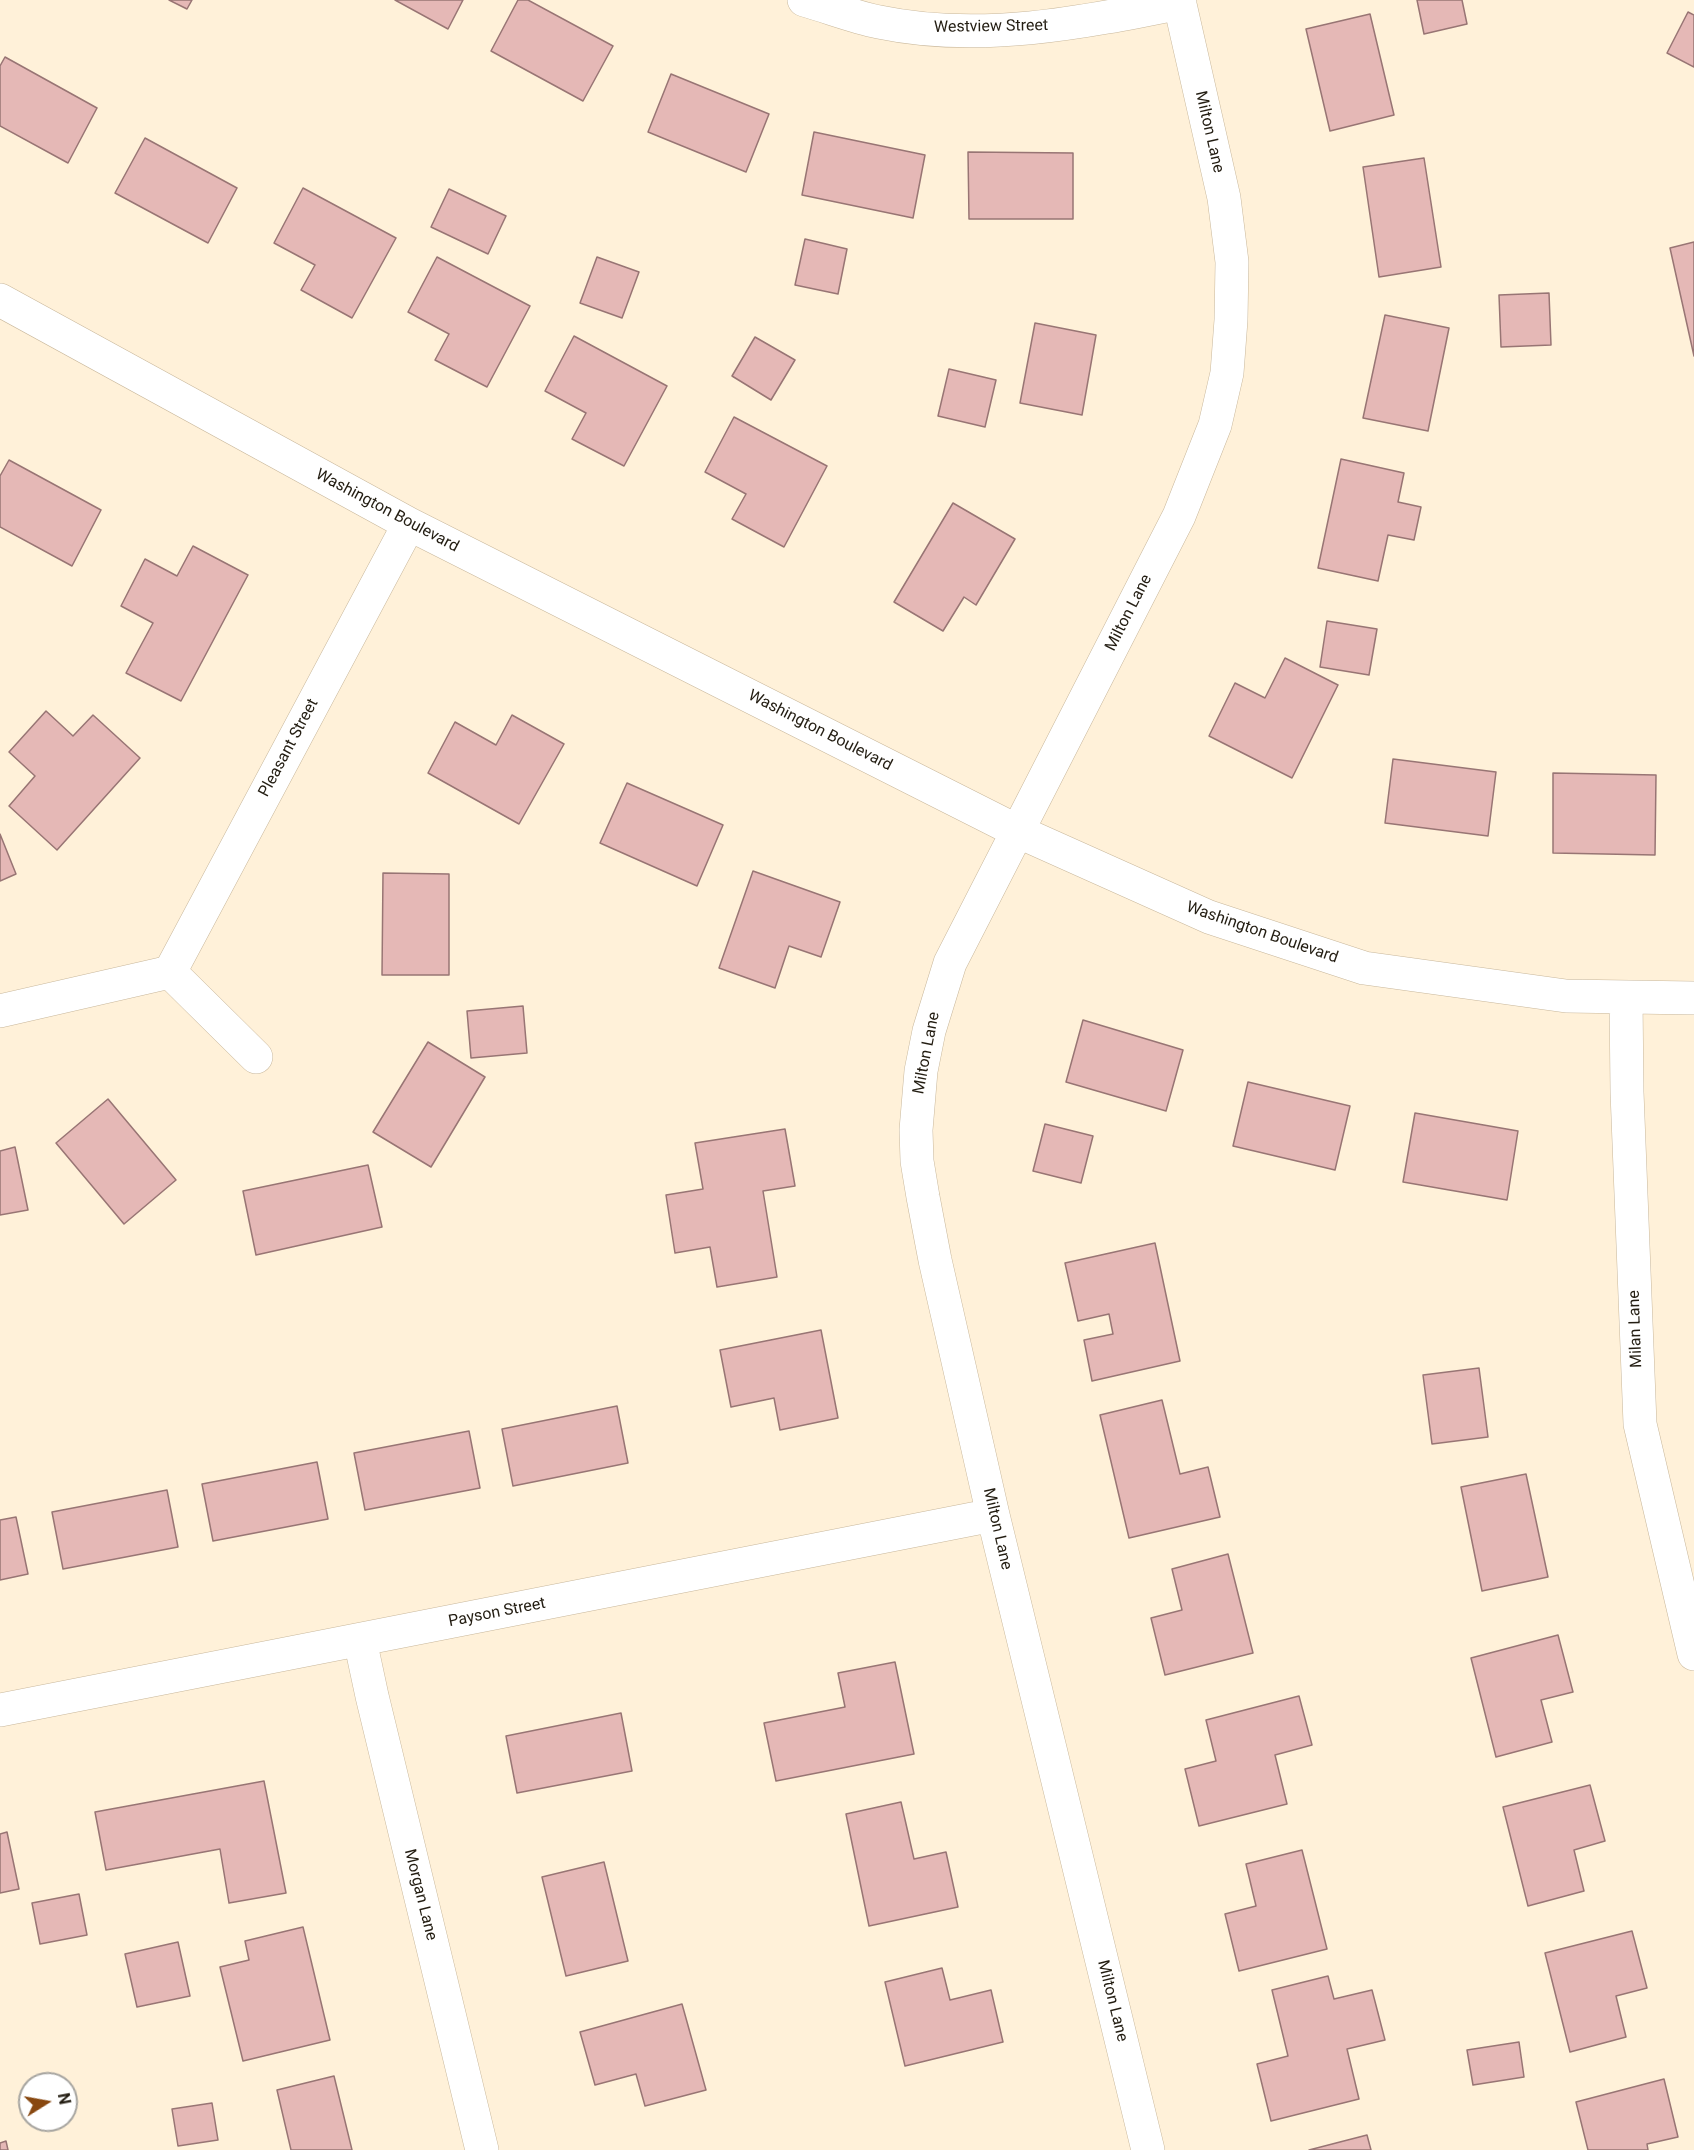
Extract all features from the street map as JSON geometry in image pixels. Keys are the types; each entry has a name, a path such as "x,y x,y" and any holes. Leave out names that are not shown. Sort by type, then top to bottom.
{"street":[{"name":"Westview Street","path":"804,0 879,22 946,31 1011,30 1066,25 1180,2"},
{"name":"Milton Lane","path":"1148,2150 993,1515 935,1260 917,1161 916,1130 921,1071 929,1031 950,963 1179,516 1215,425 1227,373 1232,262 1224,198 1180,2"},
{"name":"Washington Boulevard","path":"0,300 409,524 1017,831 1209,917 1364,968 1566,996 1694,998"},
{"name":"Pleasant Street","path":"170,972 409,524"},
{"path":"0,1011 170,972 256,1057"},
{"name":"Milan Lane","path":"1626,998 1627,1092 1640,1424 1694,1654"},
{"name":"Payson Street","path":"0,1710 993,1515"},
{"name":"Morgan Lane","path":"360,1640 374,1708 482,2150"}],"building":[{"path":"169,0 192,0 187,9"},
{"path":"395,0 463,0 448,29"},
{"path":"518,0 528,0 613,46 583,101 491,51"},
{"path":"1417,0 1462,0 1467,24 1424,34"},
{"path":"1688,12 1694,15 1694,67 1667,53"},
{"path":"1370,14 1394,115 1330,131 1306,29"},
{"path":"5,57 97,108 68,163 0,126 0,66"},
{"path":"671,74 769,114 746,172 648,132"},
{"path":"814,132 925,155 913,218 802,195"},
{"path":"145,138 237,188 208,243 115,193"},
{"path":"968,152 1073,153 1073,219 969,219"},
{"path":"1424,158 1441,267 1379,277 1363,167"},
{"path":"303,188 396,238 352,318 301,290 315,265 274,243"},
{"path":"449,189 506,216 488,254 431,227"},
{"path":"805,239 847,249 838,294 795,285"},
{"path":"1694,242 1694,356 1670,248"},
{"path":"437,257 530,306 487,387 435,360 449,334 408,312"},
{"path":"597,257 639,272 622,318 580,303"},
{"path":"1549,293 1551,345 1501,347 1499,295"},
{"path":"1385,315 1449,328 1428,431 1363,418"},
{"path":"1035,323 1096,335 1082,415 1020,403"},
{"path":"574,336 667,386 624,466 572,439 586,413 545,391"},
{"path":"755,337 795,360 771,400 732,376"},
{"path":"949,369 996,380 985,427 938,416"},
{"path":"734,417 827,466 784,547 732,519 746,494 705,472"},
{"path":"1341,459 1404,473 1398,502 1421,507 1414,540 1388,535 1378,581 1318,568"},
{"path":"9,460 101,510 72,566 0,527 0,476"},
{"path":"953,503 1015,539 976,605 964,597 943,631 894,602"},
{"path":"193,546 248,575 181,701 126,673 153,623 121,606 145,559 177,576"},
{"path":"1327,621 1377,629 1369,675 1320,667"},
{"path":"1285,658 1338,685 1292,778 1209,736 1235,683 1265,698"},
{"path":"46,711 73,736 93,715 140,758 57,850 9,806 35,776 9,752"},
{"path":"512,715 564,744 519,824 428,773 455,722 496,745"},
{"path":"1393,759 1496,772 1488,836 1385,823"},
{"path":"1553,773 1656,775 1655,855 1553,853"},
{"path":"627,783 723,825 697,886 600,843"},
{"path":"0,834 16,874 0,881"},
{"path":"753,871 840,902 821,957 789,946 775,988 719,968"},
{"path":"383,873 449,874 449,975 382,975"},
{"path":"523,1006 527,1053 471,1058 467,1011"},
{"path":"1083,1020 1183,1050 1166,1111 1066,1082"},
{"path":"428,1042 485,1077 431,1167 373,1132"},
{"path":"1248,1082 1350,1106 1335,1170 1233,1146"},
{"path":"108,1099 176,1180 124,1224 56,1143"},
{"path":"1415,1113 1518,1131 1507,1200 1403,1182"},
{"path":"1045,1124 1093,1136 1081,1183 1033,1171"},
{"path":"785,1129 795,1186 763,1191 777,1277 717,1287 710,1247 675,1253 666,1195 703,1189 695,1143"},
{"path":"15,1147 28,1210 0,1215 0,1151"},
{"path":"368,1165 382,1227 256,1255 243,1191"},
{"path":"1155,1243 1180,1361 1092,1381 1084,1340 1113,1334 1109,1314 1078,1321 1065,1263"},
{"path":"821,1330 838,1418 780,1430 774,1398 731,1407 720,1350"},
{"path":"1479,1368 1488,1437 1432,1444 1423,1375"},
{"path":"1162,1400 1180,1474 1208,1467 1220,1517 1129,1538 1100,1415"},
{"path":"617,1406 628,1463 513,1486 502,1429"},
{"path":"469,1431 480,1488 365,1510 354,1453"},
{"path":"317,1462 328,1519 213,1541 202,1484"},
{"path":"1526,1474 1548,1577 1482,1591 1461,1487"},
{"path":"167,1490 178,1547 63,1569 52,1512"},
{"path":"16,1517 28,1574 0,1580 0,1520"},
{"path":"1228,1554 1253,1653 1165,1675 1151,1618 1182,1610 1172,1569"},
{"path":"1558,1635 1573,1692 1541,1700 1552,1742 1496,1757 1471,1658"},
{"path":"895,1662 914,1754 776,1781 764,1723 845,1707 838,1673"},
{"path":"1299,1696 1312,1745 1275,1755 1287,1804 1199,1826 1185,1769 1216,1761 1206,1720"},
{"path":"621,1713 632,1771 517,1793 506,1736"},
{"path":"264,1781 286,1893 229,1903 220,1849 106,1870 95,1812"},
{"path":"1590,1785 1605,1841 1574,1850 1584,1891 1528,1906 1503,1807"},
{"path":"901,1802 914,1859 946,1852 958,1907 869,1926 846,1814"},
{"path":"7,1832 19,1889 0,1893 0,1834"},
{"path":"1302,1850 1327,1949 1239,1971 1225,1914 1256,1906 1246,1864"},
{"path":"604,1862 628,1961 566,1976 542,1877"},
{"path":"79,1894 87,1935 40,1944 32,1903"},
{"path":"303,1927 330,2040 243,2061 220,1967 249,1960 245,1941"},
{"path":"1632,1931 1647,1988 1616,1996 1626,2037 1570,2052 1545,1953"},
{"path":"178,1942 190,1996 137,2007 125,1954"},
{"path":"942,1968 950,2000 991,1990 1003,2042 905,2066 885,1982"},
{"path":"1328,1976 1334,1999 1372,1990 1385,2040 1347,2049 1359,2099 1271,2121 1257,2064 1288,2056 1272,1990"},
{"path":"682,2004 706,2090 645,2106 636,2074 595,2085 580,2032"},
{"path":"1519,2042 1524,2077 1473,2085 1467,2050"},
{"path":"334,2076 352,2150 291,2150 277,2090"},
{"path":"1664,2079 1678,2137 1647,2144 1648,2150 1588,2150 1576,2102"},
{"path":"212,2103 218,2140 178,2146 172,2109"},
{"path":"1367,2135 1371,2150 1309,2150"},
{"path":"6,2141 8,2150 0,2150 0,2143"}]}
